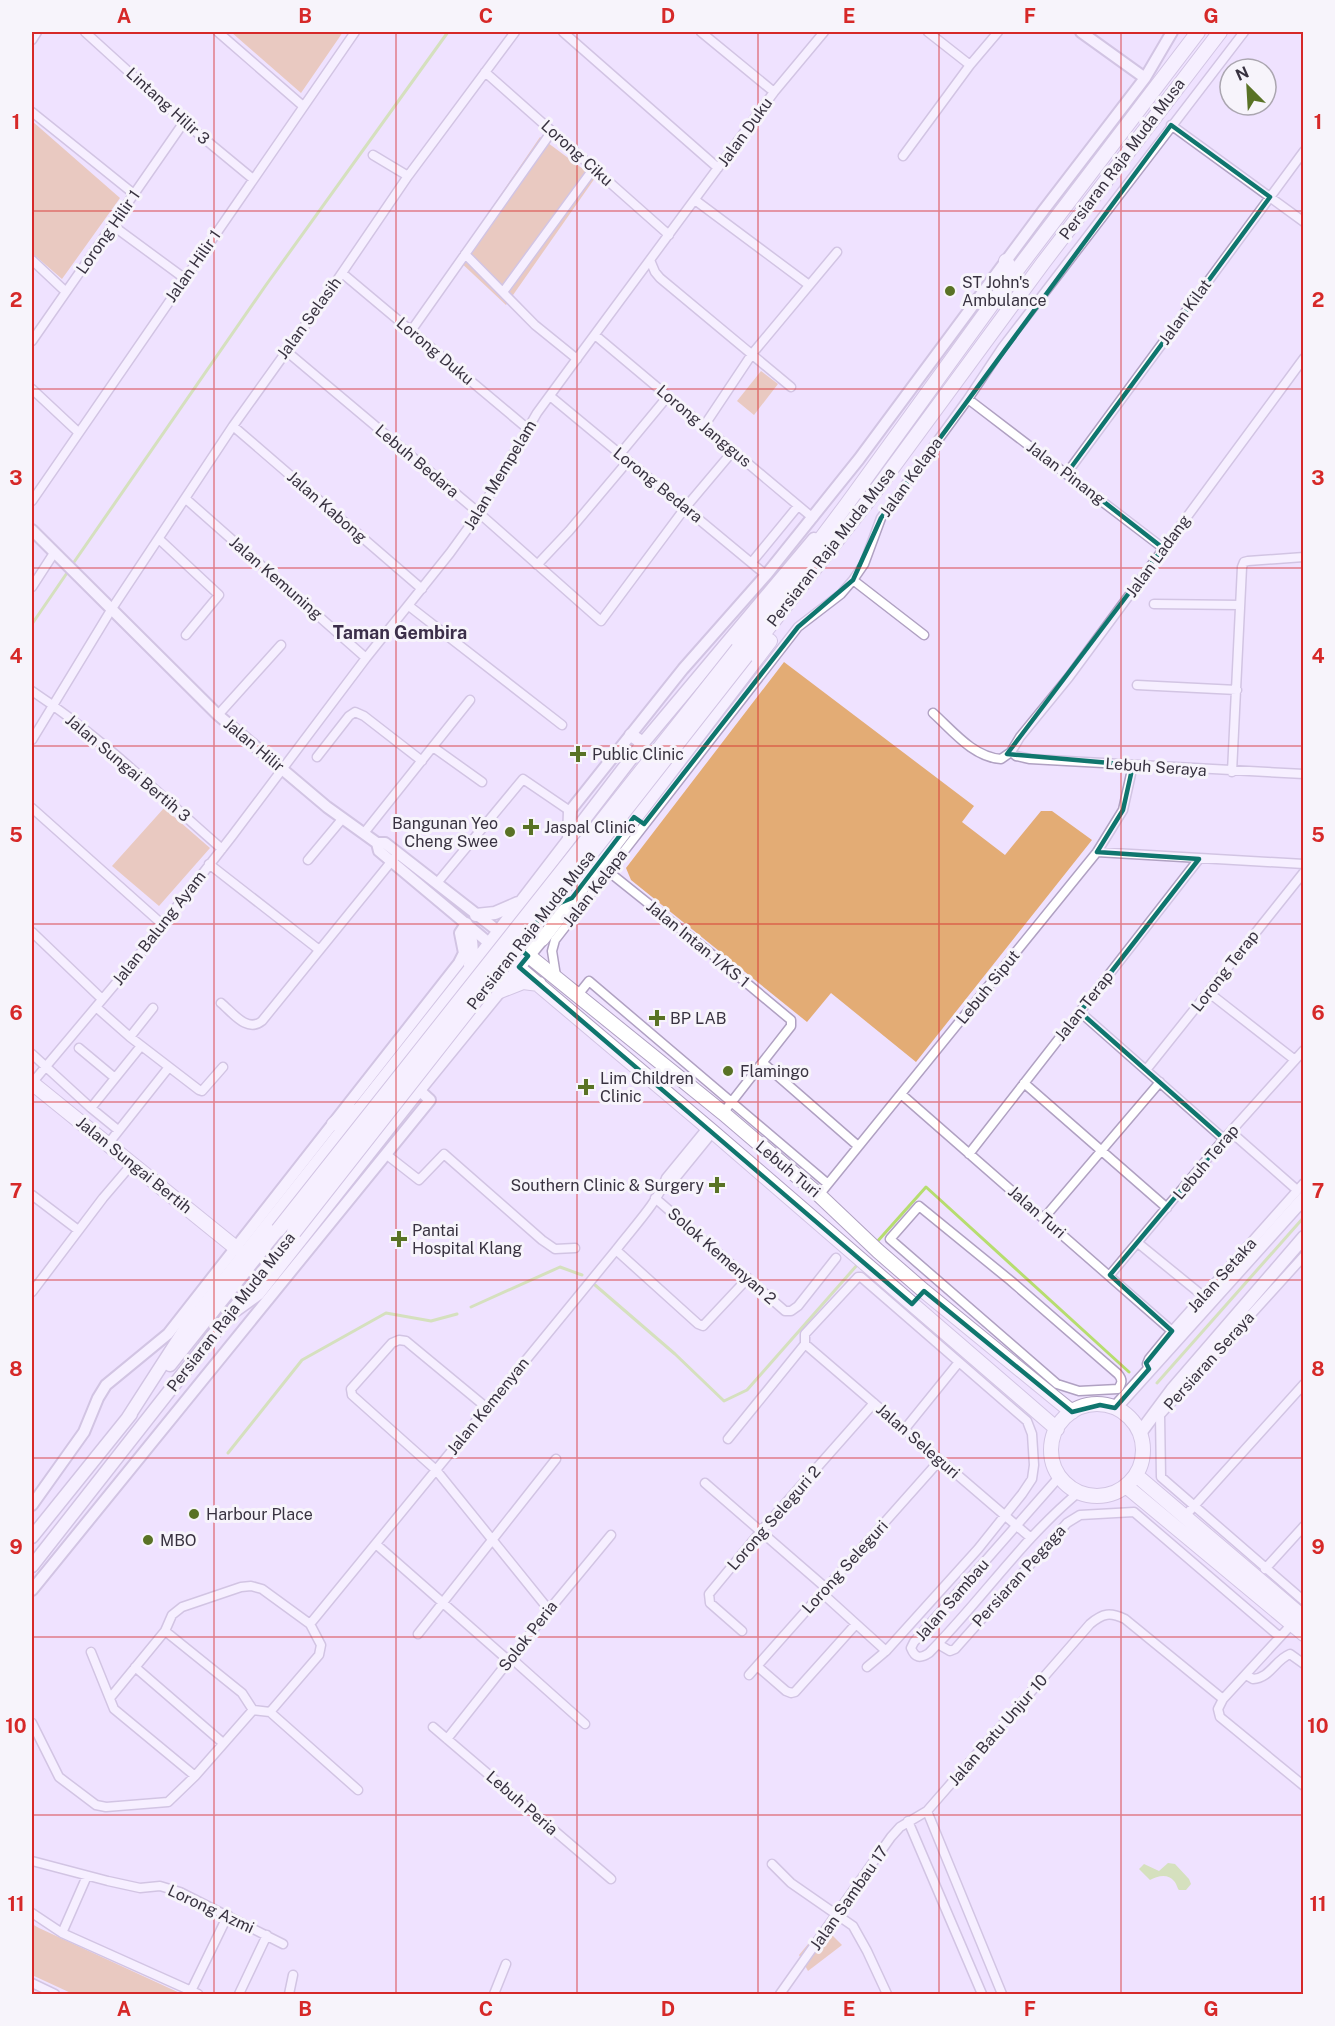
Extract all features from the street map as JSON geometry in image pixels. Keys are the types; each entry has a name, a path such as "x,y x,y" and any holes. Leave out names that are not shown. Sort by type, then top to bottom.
{"main road":[{"name":"Persiaran Raja Muda Musa","path":"32,1566 294,1232 742,652 1013,275 1198,32"},
{"name":"Persiaran Raja Muda Musa","path":"32,1537 742,652 871,497 1043,263 1220,32"},
{"path":"1006,261 1013,275"},
{"path":"229,1315 258,1294 485,1008 542,939 575,904 854,530 871,497"},
{"path":"126,1419 185,1329 469,970 643,743 800,555 847,504"},
{"path":"631,735 643,743"},
{"path":"568,839 570,811"},
{"path":"543,872 537,890 540,901 549,909 575,904"},
{"path":"476,915 508,909 521,901"},
{"path":"466,924 472,939 469,970"},
{"name":"Lebuh Turi","path":"498,931 755,1141 823,1189 878,1251 1072,1413"},
{"path":"542,939 539,950 545,970"},
{"name":"Lebuh Turi","path":"489,943 710,1130 860,1266 912,1304 1057,1429"},
{"path":"456,986 477,973 488,977 490,984 485,1008"},
{"path":"500,991 523,982 541,985"},
{"name":"Jalan Sungai Bertih","path":"32,1083 236,1248"},
{"path":"333,1124 375,1087"},
{"path":"710,1130 721,1126 732,1128 755,1141"},
{"path":"1115,1408 1302,1190"},
{"name":"Persiaran Seraya","path":"1140,1433 1172,1390 1304,1237"},
{"path":"1100,1405 1115,1408 1134,1422 1140,1433 1143,1447 1142,1462 1136,1475 1126,1486 1115,1492 1103,1496 1091,1496 1079,1492 1068,1486 1059,1476 1054,1465 1053,1440 1057,1429 1072,1413 1085,1406 1100,1405"},
{"path":"1136,1475 1189,1510 1298,1621 1304,1634"},
{"path":"1126,1486 1298,1621"}],"street":[{"path":"32,40 38,32"},
{"name":"Lintang Hilir 3","path":"85,32 184,122 253,179"},
{"path":"218,32 303,106"},
{"name":"Jalan Hilir 1","path":"32,501 355,32"},
{"name":"Jalan Selasih","path":"32,740 111,610 233,426 408,176 515,32"},
{"path":"563,32 718,168"},
{"path":"701,32 713,35 774,92"},
{"path":"812,32 822,35"},
{"path":"928,32 970,64"},
{"path":"903,156 970,64 998,32"},
{"path":"1081,32 1145,78"},
{"path":"437,883 496,815 523,779 570,811 682,669 766,575 813,518 1145,78 1172,32"},
{"name":"Jalan Kelapa","path":"557,980 552,951 555,940 575,904 609,872 639,820 798,627 841,594 853,580 864,564 880,519 968,399 1002,348 1244,32"},
{"name":"Jalan Duku","path":"669,235 774,92 822,35"},
{"name":"Lorong Ciku","path":"485,72 669,235"},
{"path":"32,112 134,194"},
{"name":"Lorong Hilir 1","path":"32,341 184,122"},
{"path":"1171,125 1304,222"},
{"path":"411,331 552,131"},
{"name":"Jalan Kilat","path":"1067,473 1304,151"},
{"path":"373,155 408,176"},
{"path":"503,292 594,168"},
{"path":"695,200 809,285"},
{"path":"112,225 184,278"},
{"name":"Jalan Mempelam","path":"282,770 479,513 550,396 669,235"},
{"path":"704,426 752,354 837,252"},
{"path":"465,254 535,325 577,359"},
{"path":"32,260 66,292"},
{"path":"650,260 660,278 791,387"},
{"name":"Lorong Duku","path":"342,273 528,429"},
{"name":"Lorong Janggus","path":"595,334 813,518"},
{"name":"Lebuh Bedara","path":"285,351 479,513 602,621 685,508"},
{"name":"Jalan Ladang","path":"1011,752 1304,358"},
{"path":"32,389 78,432"},
{"name":"Lorong Bedara","path":"550,396 766,575"},
{"path":"620,454 668,396"},
{"name":"Jalan Pinang","path":"968,399 1163,548"},
{"name":"Jalan Kabong","path":"233,426 422,589"},
{"path":"685,508 733,451"},
{"path":"537,565 628,461"},
{"name":"Jalan Kemuning","path":"186,499 366,658"},
{"path":"752,562 798,506"},
{"name":"Jalan Hilir","path":"32,530 218,716 343,818 381,843 379,851 395,857 437,883 498,931"},
{"path":"159,539 219,595 186,635"},
{"path":"32,587 54,553"},
{"path":"1232,772 1242,567 1244,562 1248,561 1304,556"},
{"path":"853,580 924,635"},
{"path":"1154,604 1240,605"},
{"path":"409,606 562,725"},
{"path":"218,716 281,645"},
{"path":"1137,685 1237,690"},
{"name":"Jalan Sungai Bertih 3","path":"32,691 54,706 222,849"},
{"path":"364,833 470,700"},
{"path":"316,757 349,716 357,712 422,760"},
{"path":"933,713 973,750 991,758 1001,759 1011,752"},
{"path":"433,747 482,782"},
{"name":"Lebuh Seraya","path":"1011,752 1030,759 1232,772 1304,774"},
{"name":"Lebuh Siput","path":"823,1189 1097,852 1123,810 1133,765"},
{"name":"Jalan Balung Ayam","path":"32,1083 96,1007 282,770"},
{"path":"32,808 162,924"},
{"path":"308,860 343,818"},
{"path":"1097,852 1304,864"},
{"path":"221,1003 245,1023 251,1026 258,1024 395,857"},
{"name":"Jalan Hilir","path":"395,857 489,943"},
{"name":"Jalan Terap","path":"969,1154 1199,859"},
{"path":"209,864 318,949"},
{"name":"Jalan Intan 1/KS 1","path":"609,872 788,1016 791,1026 763,1063"},
{"name":"Lorong Terap","path":"1146,1070 1304,872"},
{"path":"33,1503 84,1432 106,1385 168,1334 459,963 464,953 460,933 466,924"},
{"path":"32,932 102,999"},
{"path":"577,996 589,981 733,1102 823,1189"},
{"path":"1208,992 1295,1060"},
{"path":"96,1007 141,1046 199,1090 202,1091 223,1067"},
{"path":"130,1037 153,1008"},
{"path":"1080,1012 1160,1082 1228,1136 1302,1190"},
{"path":"91,1108 141,1046"},
{"path":"79,1048 115,1078"},
{"name":"Lebuh Terap","path":"1110,1275 1304,1050"},
{"path":"32,1054 118,1130"},
{"path":"723,1113 763,1063 858,1146"},
{"path":"108,1144 169,1067"},
{"path":"1044,1218 1160,1082"},
{"path":"1024,1083 1167,1208"},
{"path":"32,1590 430,1100 419,1090"},
{"name":"Jalan Turi","path":"901,1094 1172,1330"},
{"name":"Jalan Kemenyan","path":"310,1624 616,1250 663,1187 666,1178 710,1130"},
{"path":"387,1155 419,1180 444,1154 542,1240 555,1249 575,1248"},
{"path":"32,1292 78,1230 132,1164"},
{"name":"Jalan Setaka","path":"1149,1369 1147,1364 1149,1359 1172,1330 1302,1190"},
{"path":"32,1195 78,1230"},
{"name":"Solok Kemenyan 2","path":"655,1198 785,1311 791,1311 798,1306 836,1258"},
{"path":"332,1200 339,1213"},
{"path":"920,1206 1118,1374 1122,1378 1122,1384 1118,1389 1079,1391 1057,1384 935,1278 890,1239 920,1206"},
{"path":"1138,1242 1203,1296"},
{"path":"616,1250 703,1326 748,1278"},
{"name":"Persiaran Seraya","path":"1304,1256 1160,1415 1161,1477 1189,1510 1304,1601"},
{"path":"728,1439 805,1344 805,1334 855,1279 860,1266"},
{"name":"Lebuh Turi","path":"860,1266 959,1362 1027,1421 1032,1434 1034,1466 1032,1479 1006,1517 886,1651 867,1667"},
{"path":"912,1304 935,1278"},
{"path":"488,1408 406,1341 399,1340 392,1343 351,1389 352,1395 436,1470 549,1610"},
{"name":"Jalan Seleguri","path":"805,1344 1031,1538"},
{"path":"904,1430 959,1362"},
{"path":"1189,1510 1304,1384"},
{"name":"Lorong Seleguri 2","path":"742,1631 710,1603 708,1597 761,1531 874,1403"},
{"path":"417,1634 556,1459"},
{"name":"Lorong Seleguri","path":"749,1675 940,1460"},
{"name":"Jalan Sambau","path":"1059,1476 914,1642 911,1648 917,1657 923,1657 938,1644 1031,1538 1058,1509 1079,1492"},
{"path":"705,1483 761,1531 886,1651"},
{"name":"Persiaran Pegaga","path":"938,1644 950,1651 955,1649 1067,1523 1080,1515 1125,1512 1134,1512 1142,1518 1280,1637"},
{"path":"1265,1569 1304,1526"},
{"name":"Solok Peria","path":"447,1739 611,1535"},
{"path":"376,1545 585,1724"},
{"path":"110,1698 165,1631 172,1615 182,1607 251,1586 262,1589 310,1624 321,1645 319,1655 270,1712"},
{"name":"Jalan Batu Unjur 10","path":"927,1811 1090,1624 1100,1616 1112,1613 1125,1619 1223,1699"},
{"path":"1298,1621 1280,1637 1223,1699 1218,1714 1304,1786"},
{"path":"757,1666 786,1691 795,1692 856,1624"},
{"path":"165,1631 242,1693 253,1710"},
{"path":"91,1652 114,1709 195,1776"},
{"path":"1246,1675 1259,1679 1265,1676 1283,1657 1290,1654 1304,1664"},
{"path":"135,1667 224,1743"},
{"path":"253,1710 270,1712 358,1790"},
{"path":"32,1723 59,1777 96,1804 106,1807 168,1802 195,1776 253,1710"},
{"name":"Lebuh Peria","path":"433,1727 611,1879"},
{"path":"927,1811 1002,1995"},
{"name":"Jalan Sambau 17","path":"780,1995 891,1837 908,1821 927,1811"},
{"path":"908,1821 982,1995"},
{"name":"Lorong Azmi","path":"32,1861 140,1888 160,1886 180,1892 283,1944"},
{"path":"772,1864 790,1883 853,1926 887,1995"},
{"path":"62,1932 87,1876"},
{"path":"32,1913 62,1932 195,1993 228,1915"},
{"path":"239,1995 267,1935"},
{"path":"494,1995 506,1964"},
{"path":"289,1995 293,1975"},
{"path":"32,1983 55,1995"}],"highlighted area":[{"path":"1171,125 1270,197 1067,473 1163,548 1007,754 1133,765 1123,810 1097,852 1199,859 1080,1012 1224,1139 1110,1275 1172,1331 1146,1363 1149,1369 1115,1408 1100,1405 1072,1412 924,1291 912,1304 519,967 528,956 518,947 548,908 572,898 634,817 644,824 798,627 853,580 881,518"}],"shaded area":[{"path":"231,32 343,32 301,93"},
{"path":"32,121 120,198 62,279 32,253"},
{"path":"540,137 595,178 506,305 457,259"},
{"path":"761,371 778,384 754,415 737,401"},
{"path":"784,662 974,806 962,822 1005,855 1041,811 1052,811 1092,840 916,1062 831,993 807,1022 631,880 626,868"},
{"path":"164,808 210,848 159,906 112,866"},
{"path":"1168,1863 1175,1864 1189,1879 1191,1884 1186,1890 1179,1890 1172,1878 1166,1876 1150,1880 1139,1869 1144,1864 1159,1871"},
{"path":"32,1924 182,1994 73,1994 32,1975"},
{"path":"823,1926 842,1945 808,1971 799,1955"}],"waterway":[{"path":"72,565 266,285 448,32"},
{"path":"32,624 69,570"},
{"path":"876,1243 926,1187 1129,1372"},
{"path":"1157,1383 1304,1217"},
{"path":"595,1285 675,1354 724,1401 747,1390 858,1264"},
{"path":"471,1307 560,1267 582,1275"},
{"path":"228,1453 302,1360 386,1313 431,1321 457,1314"}],"place":[{"name":"ST John's Ambulance","path":"950,291"},
{"name":"Public Clinic","path":"578,754"},
{"name":"Jaspal Clinic","path":"531,827"},
{"name":"Bangunan Yeo Cheng Swee","path":"510,832"},
{"name":"BP LAB","path":"657,1018"},
{"name":"Flamingo","path":"728,1071"},
{"name":"Lim Children Clinic","path":"586,1087"},
{"name":"Southern Clinic & Surgery","path":"717,1185"},
{"name":"Pantai Hospital Klang","path":"399,1239"},
{"name":"Harbour Place","path":"194,1514"},
{"name":"MBO","path":"148,1540"}],"district":[{"name":"Taman Gembira","path":"400,632"}]}
